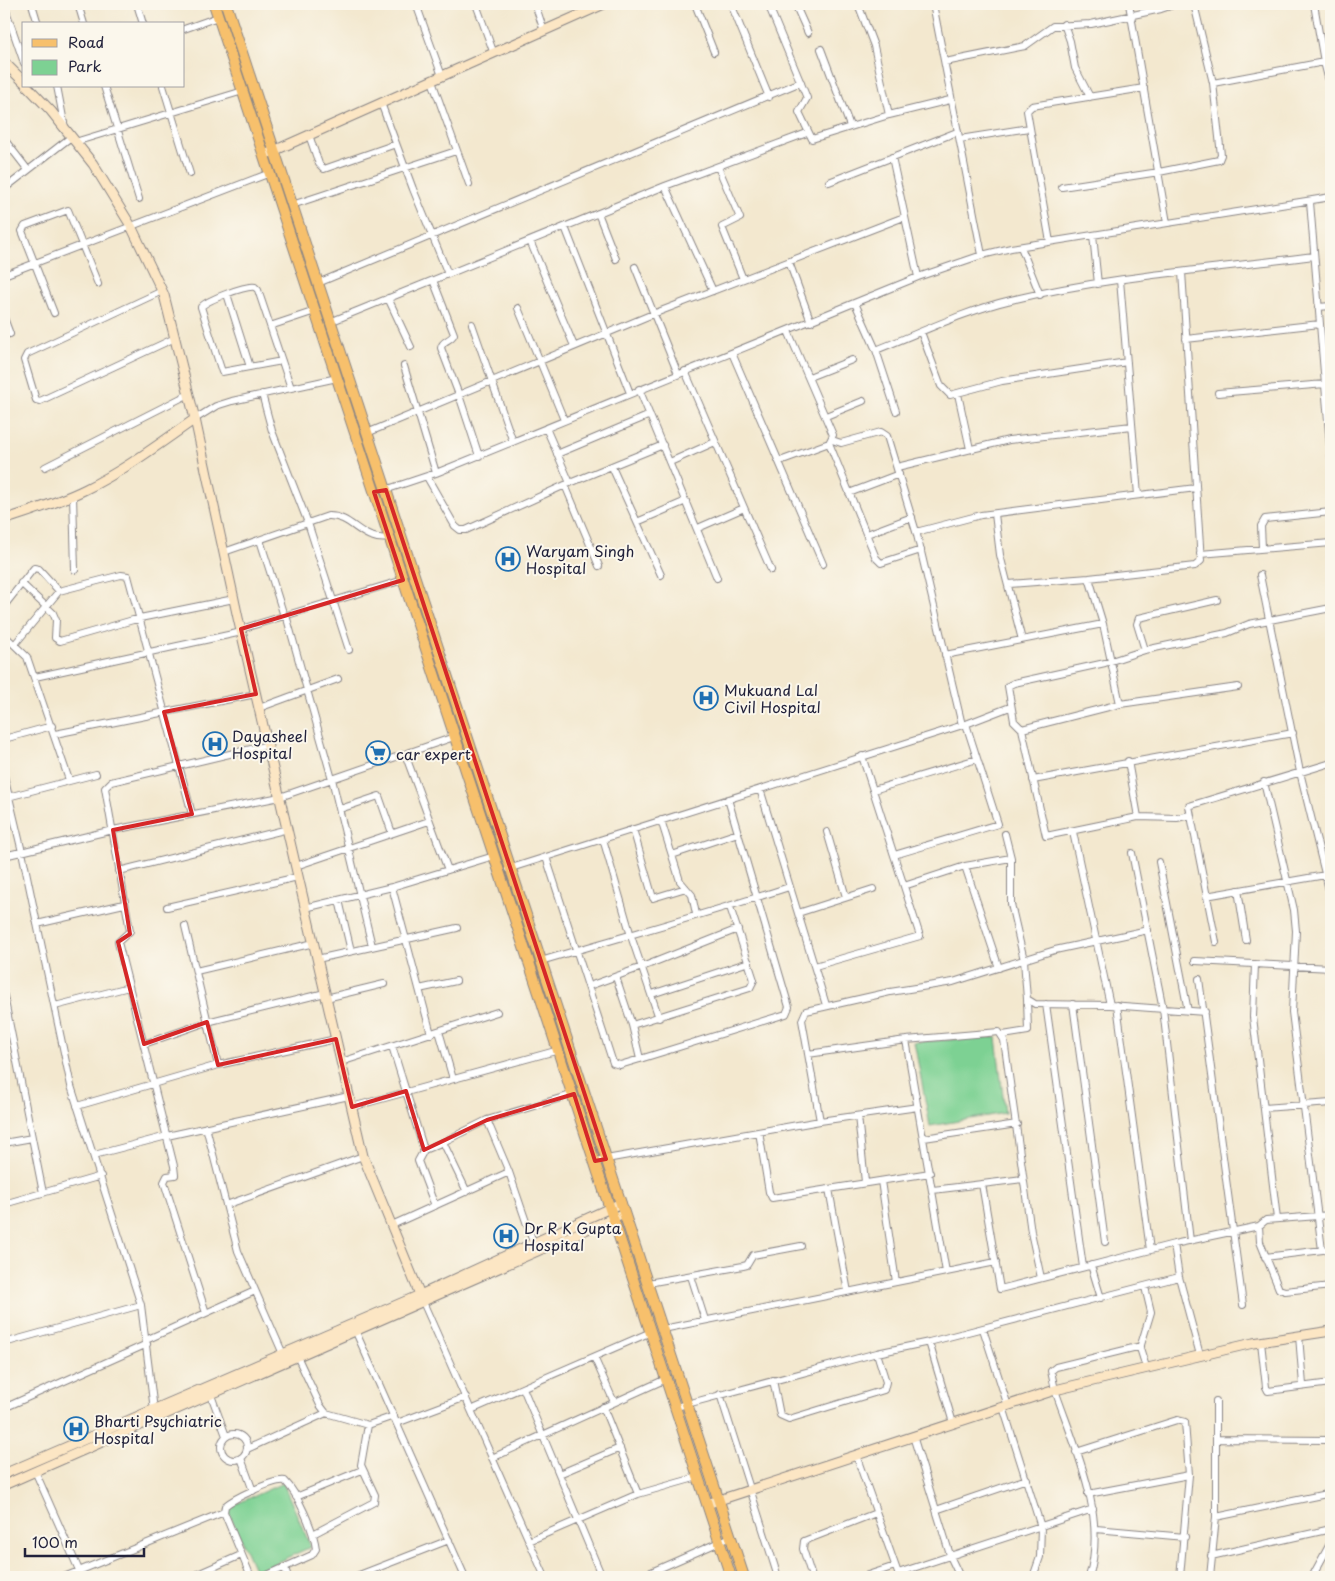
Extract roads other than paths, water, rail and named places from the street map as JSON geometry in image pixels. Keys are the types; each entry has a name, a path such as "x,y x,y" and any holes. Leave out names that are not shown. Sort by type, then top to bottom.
{"main road":[{"path":"214,4 316,311 402,580 559,1050 574,1094 622,1208 744,1577"},
{"path":"226,4 541,961 601,1160 612,1212 731,1577"}],"street":[{"path":"10,4 4,6 22,57"},
{"path":"32,4 37,22"},
{"path":"78,4 83,22"},
{"path":"136,4 142,22"},
{"path":"416,4 442,76"},
{"path":"476,4 494,54"},
{"path":"535,4 544,31"},
{"path":"264,156 604,4"},
{"path":"695,4 714,52"},
{"path":"732,4 769,97"},
{"path":"768,4 801,82 807,101 798,109 808,133 815,140 850,126 950,100"},
{"path":"794,4 808,33"},
{"path":"858,4 874,46 889,115"},
{"path":"934,4 950,100 960,140 982,255"},
{"path":"1130,4 1167,223"},
{"path":"945,62 1025,46 1037,39 1046,29 1064,24 1091,24 1132,16 1176,4"},
{"path":"1062,187 1159,172 1219,160 1221,155 1213,83 1194,4"},
{"path":"1314,4 1324,62 1329,71 1331,90"},
{"path":"185,29 218,17"},
{"path":"1064,24 1070,41 1075,68 1090,97"},
{"path":"821,49 850,126"},
{"path":"4,62 22,79"},
{"path":"1213,83 1324,62"},
{"path":"432,81 469,184"},
{"path":"318,283 769,97 801,82"},
{"path":"29,88 93,164 131,226 162,290 195,419 241,630 363,1156 421,1299 545,1577"},
{"path":"57,88 65,129"},
{"path":"105,88 139,199"},
{"path":"164,88 190,174"},
{"path":"1050,242 1026,114 1028,108 1144,88"},
{"path":"4,189 28,170 73,140 118,129 242,91"},
{"path":"381,103 448,274"},
{"path":"960,140 1029,128"},
{"path":"829,182 958,132"},
{"path":"330,322 665,186 808,133"},
{"path":"310,135 319,164 324,169 396,144"},
{"path":"4,139 28,170"},
{"path":"292,205 456,151"},
{"path":"892,157 918,277"},
{"path":"718,167 740,218 722,227 743,279"},
{"path":"4,275 270,173"},
{"path":"665,186 713,291"},
{"path":"374,492 386,490 436,473 918,277 982,255 1050,242 1257,208 1310,202 1331,197"},
{"path":"1310,202 1331,458"},
{"path":"54,313 23,228 64,210 70,213 98,284"},
{"path":"598,213 616,259"},
{"path":"367,433 653,314 904,216"},
{"path":"564,227 630,393"},
{"path":"1093,235 1098,284"},
{"path":"530,241 574,346"},
{"path":"1021,247 1040,295"},
{"path":"876,350 987,308 1040,295 1120,280 1314,256"},
{"path":"789,262 811,322"},
{"path":"635,267 678,374"},
{"path":"1009,584 1089,578 1196,566 1201,561 1182,272"},
{"path":"433,280 454,334 451,339 443,342 441,348 459,394 479,456"},
{"path":"1120,280 1138,495"},
{"path":"282,361 222,372 200,311 204,303 227,294 255,287 270,326 282,361 291,388"},
{"path":"162,290 27,354 24,360 36,400 40,401 175,338"},
{"path":"227,294 250,367"},
{"path":"388,298 411,347"},
{"path":"855,303 876,350 896,411"},
{"path":"1318,308 1331,306"},
{"path":"518,308 564,420"},
{"path":"270,326 316,311"},
{"path":"4,318 10,334"},
{"path":"472,324 513,442"},
{"path":"1186,340 1320,324"},
{"path":"788,331 826,416 833,435 831,442 849,493 876,558 881,562 920,550"},
{"path":"921,332 944,391 950,395 1002,381 1127,362"},
{"path":"732,353 823,564"},
{"path":"1323,360 1331,359"},
{"path":"809,377 852,360"},
{"path":"404,366 436,473"},
{"path":"685,371 771,570"},
{"path":"4,520 72,495 128,466 216,406 337,378"},
{"path":"1218,393 1325,384"},
{"path":"639,389 698,528 717,578"},
{"path":"45,466 188,394"},
{"path":"262,394 286,471 308,523 349,650"},
{"path":"958,394 970,449"},
{"path":"826,416 863,402"},
{"path":"558,454 650,416"},
{"path":"849,493 898,470 970,449 1009,440 1132,426"},
{"path":"546,428 558,454 599,566"},
{"path":"780,462 831,442 841,443 881,432 887,436 912,517 945,655 964,724 998,824 894,855"},
{"path":"670,462 715,442"},
{"path":"427,476 455,526 460,530 466,530 568,484 663,445"},
{"path":"612,467 661,575"},
{"path":"916,532 995,514 1196,488"},
{"path":"72,495 75,570"},
{"path":"637,522 686,501"},
{"path":"698,528 744,508"},
{"path":"1262,548 1261,526 1265,519 1331,512"},
{"path":"995,514 1000,555 1022,640"},
{"path":"224,552 334,516 375,540 389,538"},
{"path":"867,534 912,517"},
{"path":"260,540 285,615 332,779 372,946"},
{"path":"1200,554 1331,543"},
{"path":"4,606 20,583 32,569 37,567 59,591"},
{"path":"15,644 59,591 121,575 128,576 192,814"},
{"path":"1260,575 1300,772 1329,874 1331,898"},
{"path":"1089,578 1103,624 1120,704"},
{"path":"35,676 241,630 402,580"},
{"path":"20,583 55,616 55,638 60,641 140,618 234,599"},
{"path":"1144,650 1137,624 1139,618 1217,600"},
{"path":"1190,815 1177,818 1138,817 1073,832 1046,836 1022,729 1014,720 1010,707 1008,690 1010,684 1144,650 1227,633 1249,624 1331,608"},
{"path":"945,655 1103,624"},
{"path":"4,635 27,657 69,780"},
{"path":"259,708 338,679"},
{"path":"1022,729 1120,704 1238,686"},
{"path":"54,734 256,694"},
{"path":"500,872 964,724 1010,707"},
{"path":"4,739 52,726"},
{"path":"1032,780 1128,761 1293,733"},
{"path":"4,856 113,830 280,797 454,737"},
{"path":"206,1313 164,1182 165,1178 175,1172 118,942 130,931 106,791 107,784 178,765 268,745"},
{"path":"405,754 448,870"},
{"path":"814,966 920,936 862,756"},
{"path":"873,790 977,759"},
{"path":"1128,761 1138,817"},
{"path":"1216,942 1188,808 1191,804 1331,763"},
{"path":"6,798 96,774"},
{"path":"4,776 6,798 22,852 71,1086 141,1305 154,1410"},
{"path":"1264,782 1296,931 1292,1012 1322,1250"},
{"path":"760,789 826,1005"},
{"path":"340,810 379,796 392,833"},
{"path":"546,857 589,986 612,1063 620,1065 786,1014 790,1011 728,799"},
{"path":"661,820 680,881 692,895 696,914"},
{"path":"296,866 429,821"},
{"path":"119,871 288,829"},
{"path":"633,829 653,898 686,888"},
{"path":"827,832 846,898"},
{"path":"1073,832 1096,941 1113,1005 1150,1250"},
{"path":"672,855 738,833"},
{"path":"808,1054 906,1040 996,1031 1003,1035 1028,1031 1024,960 1011,904 1011,858 1005,834"},
{"path":"603,839 631,936 659,1018"},
{"path":"1132,853 1163,1009 1190,1240"},
{"path":"305,908 392,887 494,856"},
{"path":"904,886 965,866 1011,858"},
{"path":"1160,862 1188,1011"},
{"path":"965,866 999,968"},
{"path":"1206,896 1329,874"},
{"path":"167,907 298,877"},
{"path":"392,887 430,1034"},
{"path":"541,961 631,936 696,914 730,907 789,887"},
{"path":"798,913 873,889"},
{"path":"1238,890 1246,940"},
{"path":"339,900 352,951"},
{"path":"38,924 124,904"},
{"path":"632,1026 750,988 754,980 730,907"},
{"path":"185,926 218,1065"},
{"path":"317,959 456,928"},
{"path":"589,986 738,929"},
{"path":"820,1121 802,1017 806,1011 826,1005 953,982 1024,960 1096,941 1148,930"},
{"path":"196,971 314,943"},
{"path":"1195,961 1331,968"},
{"path":"652,994 749,962"},
{"path":"1254,964 1252,1017 1276,1219"},
{"path":"616,977 632,1026 640,1059"},
{"path":"1199,979 1244,1305"},
{"path":"419,989 456,982"},
{"path":"144,1044 207,1022 384,984"},
{"path":"54,1006 129,987"},
{"path":"4,996 5,1011 43,1192"},
{"path":"1027,999 1035,1004 1113,1005 1205,1012"},
{"path":"1046,1004 1083,1267"},
{"path":"1073,1004 1106,1242"},
{"path":"341,1062 497,1012"},
{"path":"440,1031 453,1079"},
{"path":"1003,1035 1031,1232 1041,1278"},
{"path":"77,1106 154,1082 218,1065 336,1039"},
{"path":"906,1040 946,1272"},
{"path":"392,1046 424,1150"},
{"path":"352,1107 559,1050"},
{"path":"435,1206 418,1165 419,1157 424,1150 487,1120 574,1094"},
{"path":"94,1155 167,1136 349,1096"},
{"path":"1264,1108 1331,1103"},
{"path":"601,1160 820,1121 918,1107"},
{"path":"858,1116 865,1182"},
{"path":"487,1120 509,1172 533,1242"},
{"path":"924,1138 1017,1124"},
{"path":"206,1127 238,1251 284,1354"},
{"path":"759,1132 768,1192 772,1198 930,1173"},
{"path":"4,1143 32,1138"},
{"path":"443,1142 467,1192"},
{"path":"226,1204 363,1156"},
{"path":"392,1225 509,1172"},
{"path":"4,1204 101,1176"},
{"path":"933,1190 1023,1179"},
{"path":"881,1181 896,1282"},
{"path":"982,1184 1000,1289 1190,1240 1259,1226"},
{"path":"828,1189 848,1292"},
{"path":"4,1474 284,1354 421,1299 533,1242 622,1208"},
{"path":"4,1484 211,1395 612,1212"},
{"path":"1331,1215 1276,1219 1263,1221 1259,1226 1260,1242 1265,1257 1282,1290 1331,1286"},
{"path":"1174,1244 1179,1277 1200,1355"},
{"path":"648,1283 743,1266 747,1265 753,1255 801,1246"},
{"path":"1265,1257 1331,1249"},
{"path":"663,1329 996,1262"},
{"path":"1091,1265 1101,1298"},
{"path":"691,1276 705,1320"},
{"path":"676,1408 686,1403 773,1380 877,1353 929,1342 1179,1277"},
{"path":"1145,1287 1151,1312 1141,1346 1146,1367"},
{"path":"4,1408 255,1291"},
{"path":"4,1343 141,1305"},
{"path":"984,1328 1041,1527 1040,1557 1033,1577"},
{"path":"355,1330 465,1577"},
{"path":"707,1504 1055,1390 1200,1355 1261,1342 1331,1331"},
{"path":"471,1410 651,1332"},
{"path":"1299,1336 1303,1385"},
{"path":"929,1342 953,1423"},
{"path":"1261,1342 1266,1390 1331,1383"},
{"path":"1088,1577 1095,1554 1096,1529 1076,1452 1051,1374 1056,1367 1141,1346"},
{"path":"773,1380 780,1416 788,1419 884,1390 886,1382 877,1353"},
{"path":"297,1356 326,1414"},
{"path":"594,1357 614,1402"},
{"path":"492,1458 666,1379"},
{"path":"523,1388 602,1577"},
{"path":"720,1394 778,1577"},
{"path":"211,1395 226,1436"},
{"path":"247,1449 245,1439 236,1434 226,1436 221,1444 223,1454 232,1460 241,1458 247,1449 326,1414 368,1425 396,1419 466,1397"},
{"path":"1210,1577 1216,1517 1216,1401"},
{"path":"603,1407 638,1494"},
{"path":"1076,1452 1182,1420 1187,1426 1189,1476 1180,1577"},
{"path":"313,1534 374,1502 375,1495 362,1470 368,1425"},
{"path":"913,1436 950,1558 960,1577"},
{"path":"1216,1439 1331,1440"},
{"path":"559,1474 620,1448"},
{"path":"856,1455 898,1575 1092,1509"},
{"path":"241,1458 253,1491"},
{"path":"296,1497 362,1470"},
{"path":"35,1472 81,1574"},
{"path":"1088,1494 1189,1476"},
{"path":"529,1541 638,1494 698,1477"},
{"path":"936,1510 1026,1479"},
{"path":"64,1577 81,1574 224,1512 230,1502 280,1480 289,1485 296,1497 313,1534 316,1549 314,1552 284,1568 263,1577"},
{"path":"1216,1517 1331,1493"},
{"path":"224,1512 251,1577"},
{"path":"812,1577 803,1549 804,1541 876,1513"},
{"path":"1096,1529 1185,1536"},
{"path":"1211,1556 1331,1529"},
{"path":"640,1577 731,1538"},
{"path":"354,1577 449,1540"},
{"path":"1312,1577 1330,1546"},
{"path":"191,1577 241,1555"},
{"path":"862,1577 895,1566"},
{"path":"284,1568 288,1577"}],"place":[{"name":"Waryam Singh Hospital","path":"508,559"},
{"name":"Mukuand Lal Civil Hospital","path":"706,698"},
{"name":"Dayasheel Hospital","path":"215,744"},
{"name":"car expert","path":"378,753"},
{"name":"Dr R K Gupta Hospital","path":"506,1236"},
{"name":"Bharti Psychiatric Hospital","path":"76,1429"}]}
